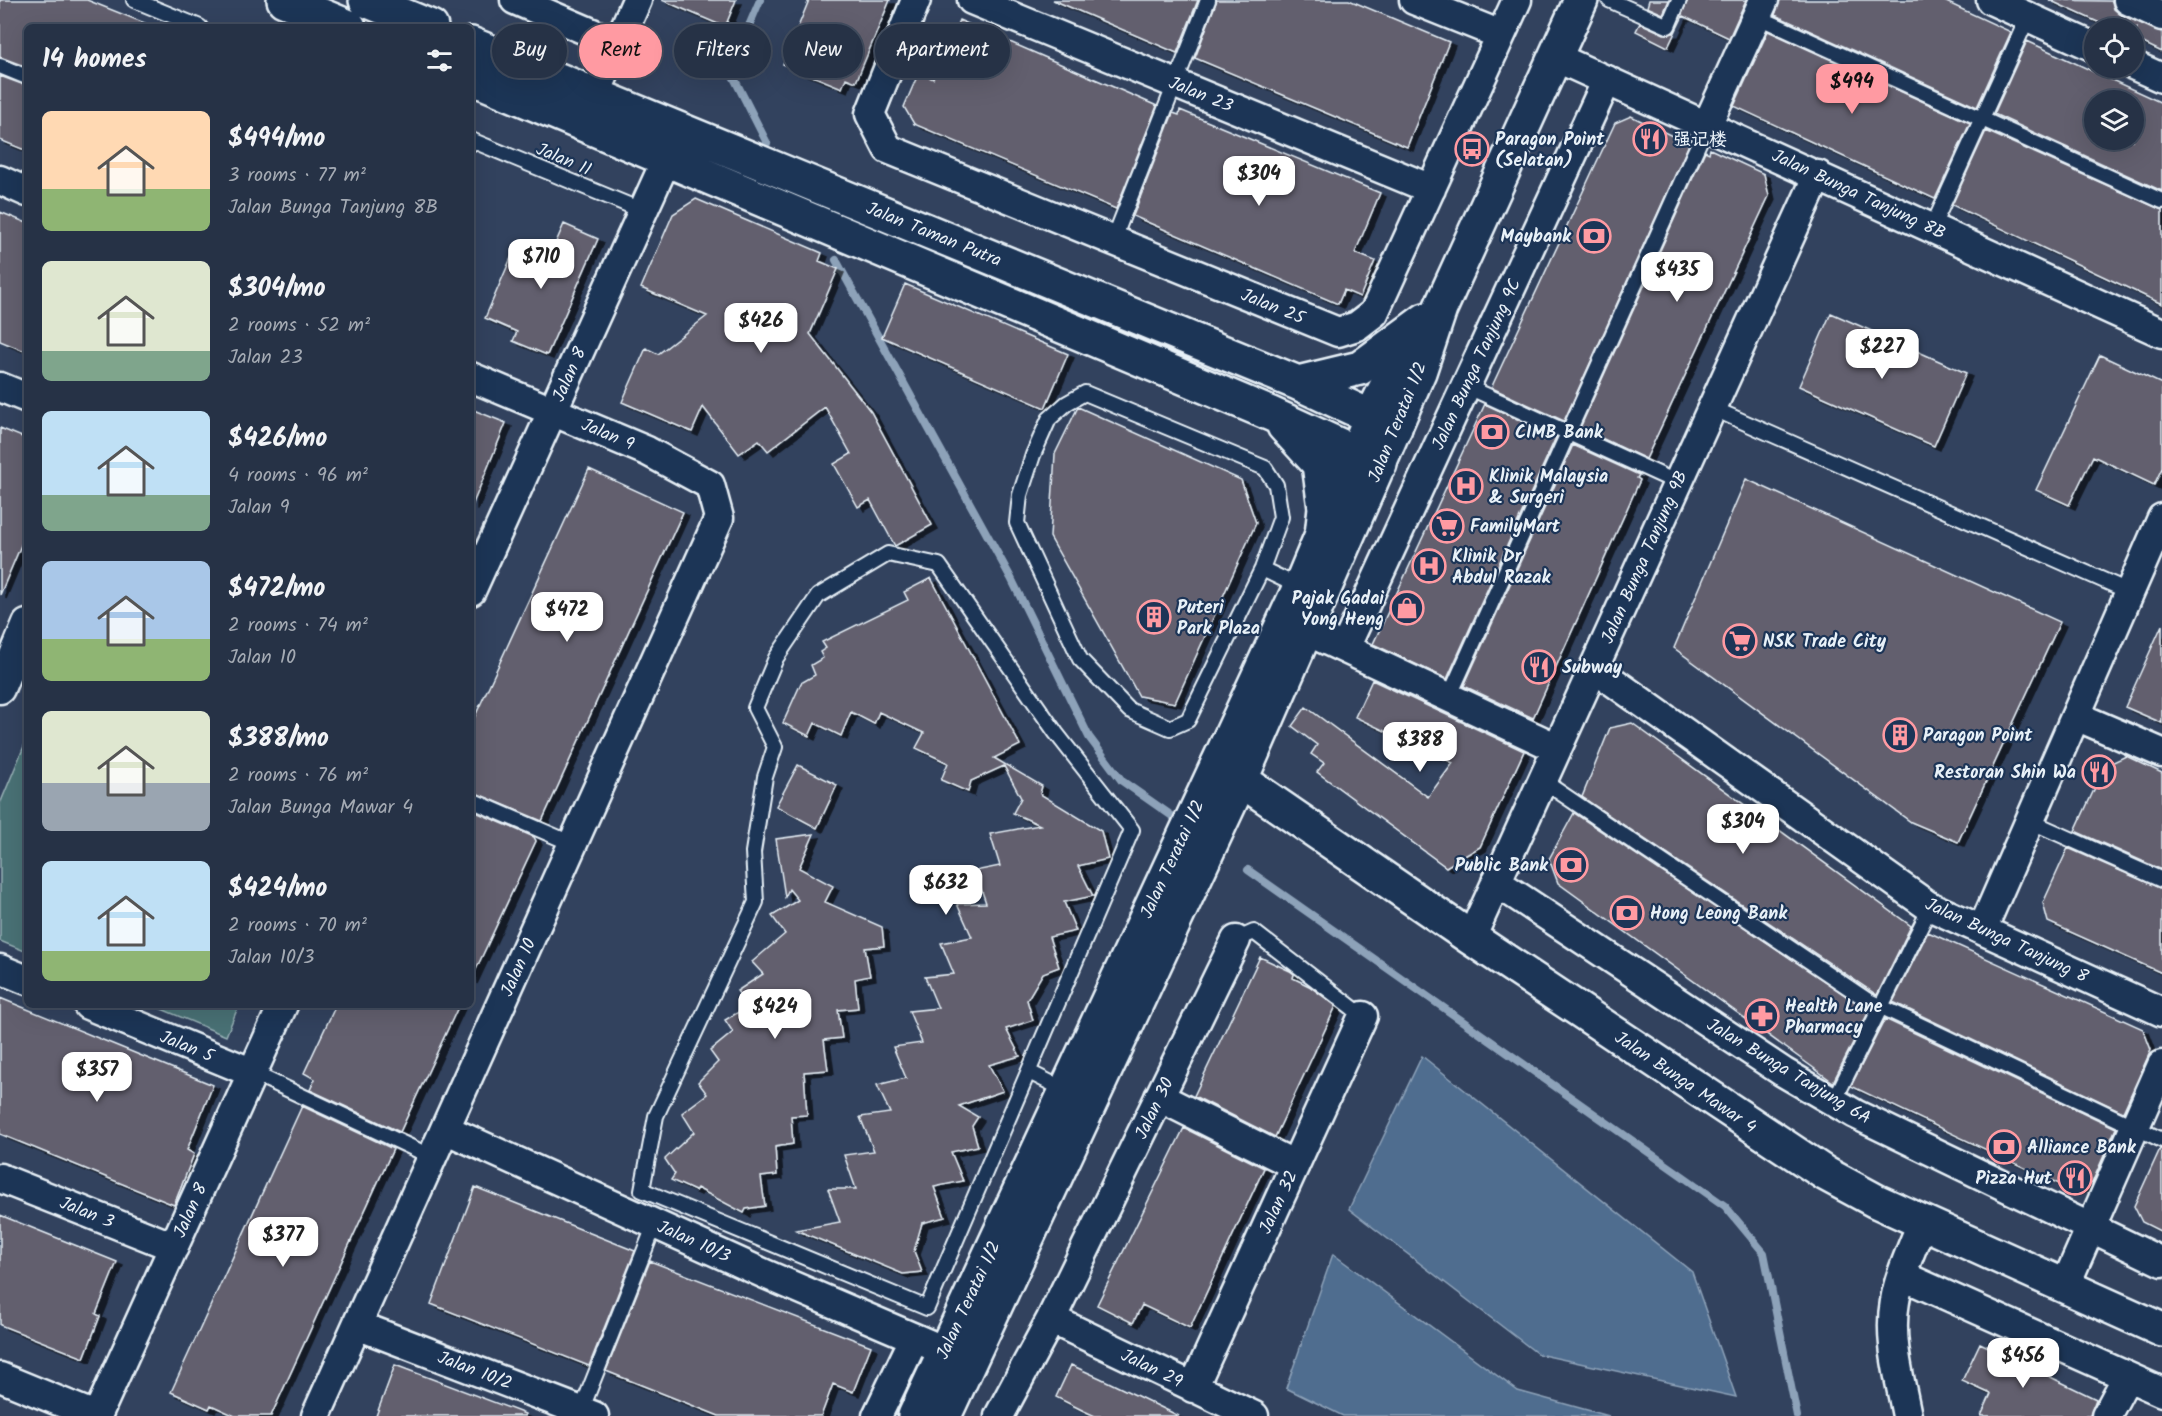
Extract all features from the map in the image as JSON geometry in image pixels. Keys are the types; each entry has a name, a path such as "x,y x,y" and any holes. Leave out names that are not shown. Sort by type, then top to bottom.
{"street":[{"path":"284,0 342,24"},
{"path":"366,0 424,24"},
{"path":"514,0 579,28"},
{"path":"627,24 637,0"},
{"name":"Jalan 25","path":"916,0 870,114 888,149 1338,332 1358,326 1374,313 1517,0"},
{"name":"Jalan 23","path":"972,0 1431,189"},
{"path":"1414,0 1501,35"},
{"name":"Jalan Teratai 1/2","path":"915,1416 1065,1090 1229,771 1307,631 1383,422 1419,372 1440,309 1581,0"},
{"path":"1991,0 2084,42"},
{"path":"2128,0 2162,16"},
{"path":"1707,125 1760,8"},
{"name":"Jalan Taman Putra","path":"474,45 1298,383 1383,422"},
{"name":"Jalan Bunga Tanjung 8B","path":"1555,57 2162,333"},
{"path":"2144,70 2162,78"},
{"name":"Jalan Taman Putra","path":"474,78 1271,414 1368,458"},
{"path":"595,95 603,78"},
{"name":"Jalan Bunga Tanjung 9C","path":"1345,648 1607,80"},
{"name":"Jalan 8","path":"474,582 667,158"},
{"name":"Jalan Bunga Tanjung 9B","path":"1471,938 1818,175"},
{"path":"0,180 24,191"},
{"path":"1298,383 1360,368 1440,309"},
{"name":"Jalan 9","path":"474,378 647,451 710,485 719,518"},
{"path":"0,387 24,397"},
{"path":"1271,414 1319,464 1325,508 1322,536"},
{"name":"Jalan Teratai 1/2","path":"944,1416 1229,771 1322,536 1368,458"},
{"name":"Jalan 10","path":"316,1416 719,518"},
{"path":"1982,930 2162,518"},
{"path":"3,672 24,630"},
{"path":"1307,631 1557,748"},
{"name":"Jalan Bunga Tanjung 8","path":"1594,668 1931,906 2162,1012"},
{"path":"2076,716 2162,753"},
{"name":"Jalan Bunga Mawar 4","path":"1229,771 1471,938 1777,1144 1826,1174 1922,1222 2162,1330"},
{"name":"Jalan Bunga Tanjung 6A","path":"1496,882 1783,1072 1834,1101 2162,1262"},
{"name":"Jalan 30","path":"999,1416 1051,1319 1236,940"},
{"path":"0,969 24,979"},
{"name":"Jalan 5","path":"95,1008 253,1073"},
{"name":"Jalan 8","path":"96,1416 282,1008"},
{"name":"Jalan 32","path":"1193,1388 1363,1016"},
{"path":"2065,1286 2162,1065"},
{"path":"1159,1097 1295,1165"},
{"name":"Jalan 10/3","path":"445,1129 646,1210 914,1339 945,1351"},
{"name":"Jalan 3","path":"0,1178 174,1247"},
{"path":"1907,1416 1894,1348 1893,1321 1895,1299 1922,1222"},
{"path":"1903,1276 2162,1392"},
{"name":"Jalan 29","path":"1051,1319 1254,1416"},
{"name":"Jalan 10/2","path":"357,1325 587,1414"},
{"path":"877,1416 914,1339"},
{"path":"0,1377 96,1416"},
{"path":"2106,1416 2127,1377"}],"lane":[{"path":"135,0 193,24"},
{"path":"1113,241 1208,0"},
{"path":"1609,0 1668,26 1679,0"},
{"path":"1760,8 1982,119 2162,201"},
{"path":"1932,228 2028,17"},
{"path":"0,66 24,76"},
{"path":"1449,697 1707,125"},
{"name":"Jalan 11","path":"474,141 643,211"},
{"path":"1466,386 1678,483"},
{"path":"1085,393 1265,468 1276,485 1281,517 1262,568 1188,720 1170,728 1129,710 1080,659 1017,522 1020,495 1033,455 1049,419 1067,403 1085,393"},
{"path":"1712,408 2130,592"},
{"path":"587,1414 646,1210 656,1116 756,902 753,852 765,777 775,747 755,708 776,658 818,596 888,554 939,565 1056,733 1132,830 927,1308 646,1210"},
{"path":"1262,568 1300,587"},
{"path":"1543,781 1881,1007 2162,1140"},
{"path":"474,802 573,844"},
{"path":"2030,821 2162,880"},
{"path":"1834,1101 1931,906"},
{"name":"Jalan 30","path":"1236,940 1254,932 1363,1016"},
{"path":"1029,1072 1065,1090"},
{"path":"253,1073 432,1157"}],"green space":[{"path":"24,746 24,951 0,941 0,804"},
{"path":"159,1008 238,1008 226,1036"}],"water":[{"path":"1422,1056 1692,1272 1736,1397 1538,1354 1349,1209"},
{"path":"1333,1254 1518,1391 1609,1416 1343,1416 1286,1388"}],"building":[{"path":"0,0 87,0 147,24 24,24 24,66 0,57"},
{"path":"662,0 736,0 726,24 718,24"},
{"path":"809,0 890,0 880,24 875,24 875,36 863,65 863,24 799,24"},
{"path":"1053,0 1198,0 1177,53"},
{"path":"1217,0 1349,0 1449,42 1407,147 1195,58"},
{"path":"1649,0 1669,0 1663,14 1647,7"},
{"path":"1688,0 1746,0 1729,38 1683,16 1668,47 1636,31 1640,23 1664,34 1673,33"},
{"path":"1780,0 1942,0 2011,32 1977,107 1775,15"},
{"path":"2049,0 2112,1 2114,9 2128,18 2089,18"},
{"path":"2144,25 2162,32 2162,52 2144,43"},
{"path":"1768,31 1970,123 1935,199 1734,106"},
{"path":"2027,41 2084,67 2084,78 2108,78 2134,90 2084,90 2084,150 2144,150 2144,95 2162,103 2162,191 1994,114"},
{"path":"1010,42 1157,106 1116,209 914,124 904,107 916,78 1010,78"},
{"path":"0,76 24,85 24,150 0,140"},
{"path":"817,78 846,78 842,88"},
{"path":"846,78 858,78 856,82"},
{"path":"1180,110 1380,193 1355,253 1375,261 1360,297 1344,290 1338,304 1133,216 1173,113 1179,115"},
{"path":"1631,116 1689,144 1564,421 1492,388 1615,123"},
{"path":"1986,131 2162,210 2162,304 1952,205"},
{"path":"1710,149 1764,174 1769,196 1646,459 1580,428 1705,151 1709,153"},
{"path":"696,199 822,253 819,261 838,269 810,334 871,412 932,525 895,546 870,500 858,507 834,464 851,454 825,407 768,451 759,440 739,454 703,407 692,432 622,402 646,348 658,354 707,316 641,288 673,214"},
{"path":"0,212 24,222 24,351 0,341"},
{"path":"564,224 598,239 547,355 513,341 517,332 485,318 514,251 546,265"},
{"path":"905,284 1068,354 1045,408 882,337"},
{"path":"1831,313 1966,373 1934,446 1799,386"},
{"path":"2100,355 2162,384 2162,468 2154,485 2093,456 2069,505 2036,490"},
{"path":"1485,404 1556,437 1447,679 1373,644"},
{"name":"Puteri Park Plaza","path":"1078,407 1241,480 1256,523 1175,703 1139,696 1050,537 1055,454"},
{"path":"474,410 506,423 474,501"},
{"path":"0,428 24,438 24,538 0,595"},
{"path":"1573,445 1639,475 1637,478 1640,480 1533,718 1464,686"},
{"path":"589,469 683,512 542,821 474,792 474,718"},
{"name":"Paragon Point","path":"1746,479 2060,622 1958,842 1911,822 1674,648"},
{"path":"931,578 1020,745 994,758 1042,786 1040,794 1101,831 1108,859 1078,866 1093,896 1064,902 1076,931 1049,937 1059,967 1043,973 1027,1000 1033,1020 1006,1029 1020,1056 989,1065 1003,1091 959,1106 978,1117 972,1126 978,1146 951,1152 963,1181 934,1187 945,1217 922,1223 914,1251 922,1272 903,1274 796,1230 840,1222 828,1189 856,1189 844,1155 874,1151 860,1117 890,1113 877,1085 906,1078 893,1047 922,1043 909,1011 938,1008 925,977 954,974 941,943 972,937 957,904 986,903 975,871 1000,866 990,834 1040,825 1013,813 1021,798 1004,766 971,781 968,792 941,780 948,763 916,748 924,733 879,712 874,724 851,712 841,736 815,723 809,736 783,723 801,683 815,675 811,665 823,658 820,652 826,648 822,642 908,600 904,592"},
{"path":"2162,625 2162,723 2125,707"},
{"path":"1372,680 1524,751 1480,847 1446,867 1317,772 1324,763 1311,754 1317,745 1292,726 1306,707 1428,797 1453,763 1355,717"},
{"path":"1632,723 1911,926 1877,995 1582,797 1610,728"},
{"path":"2126,756 2162,773 2162,870 2075,831 2105,766"},
{"path":"798,765 837,785 817,828 776,806"},
{"path":"474,811 534,837 536,841 474,974"},
{"path":"1574,813 1869,1011 1833,1082 1558,883 1549,859"},
{"path":"814,834 799,868 833,886 825,902 882,927 884,946 865,948 870,976 855,979 858,1008 838,1010 842,1038 824,1040 828,1070 804,1072 807,1115 791,1116 793,1144 775,1147 777,1175 761,1177 765,1206 746,1209 744,1213 697,1188 695,1191 671,1180 675,1174 665,1159 694,1132 682,1113 707,1094 698,1082 718,1062 710,1051 733,1032 725,1020 749,1006 737,991 763,974 752,962 785,934 772,916 798,900 789,889 785,897 776,839"},
{"path":"2068,848 2162,889 2162,973 2048,922 2043,903"},
{"path":"1928,932 2143,1029 2151,1050 2123,1112 1893,1002"},
{"path":"1260,957 1290,971 1294,974 1293,978 1309,986 1336,1006 1275,1137 1194,1096"},
{"path":"0,998 213,1085 187,1150 194,1154 174,1205 0,1134"},
{"path":"335,1008 458,1008 400,1132 310,1090 315,1079 304,1073"},
{"path":"1885,1019 2116,1128 2092,1183 2074,1191 1851,1086"},
{"path":"302,1106 393,1149 271,1416 235,1416 211,1405 209,1409 171,1392"},
{"path":"1184,1128 1264,1168 1190,1328 1142,1305 1133,1323 1097,1305"},
{"path":"2162,1149 2162,1232 2142,1222 2134,1206"},
{"path":"475,1187 635,1251 589,1366 431,1304"},
{"path":"0,1215 117,1262 96,1314 100,1316 84,1358 0,1325"},
{"path":"650,1261 871,1346 853,1392 833,1384 821,1416 719,1416 606,1371"},
{"path":"1980,1343 2096,1399 2090,1416 1981,1416 1991,1394 1962,1381"},
{"path":"395,1365 525,1414 525,1416 376,1416"},
{"path":"1071,1365 1179,1416 1095,1416 1084,1411 1056,1397"}],"waterway":[{"path":"760,0 730,70 767,143"},
{"path":"836,260 1011,578 1089,737 1122,781 1182,823"},
{"path":"1248,870 1725,1206 1764,1253 1797,1416"}],"place":[{"name":"强记楼","path":"1650,139"},
{"name":"Paragon Point (Selatan)","path":"1472,149"},
{"name":"Maybank","path":"1594,236"},
{"name":"CIMB Bank","path":"1492,432"},
{"name":"Klinik Malaysia & Surgeri","path":"1466,486"},
{"name":"FamilyMart","path":"1447,526"},
{"name":"Klinik Dr Abdul Razak","path":"1429,566"},
{"name":"Pajak Gadai Yong Heng","path":"1407,608"},
{"name":"Puteri Park Plaza","path":"1154,617"},
{"name":"NSK Trade City","path":"1740,641"},
{"name":"Subway","path":"1539,667"},
{"name":"Paragon Point","path":"1900,735"},
{"name":"Restoran Shin Wa","path":"2099,772"},
{"name":"Public Bank","path":"1571,865"},
{"name":"Hong Leong Bank","path":"1627,913"},
{"name":"Health Lane Pharmacy","path":"1762,1016"},
{"name":"Alliance Bank","path":"2004,1147"},
{"name":"Pizza Hut","path":"2075,1178"}]}
